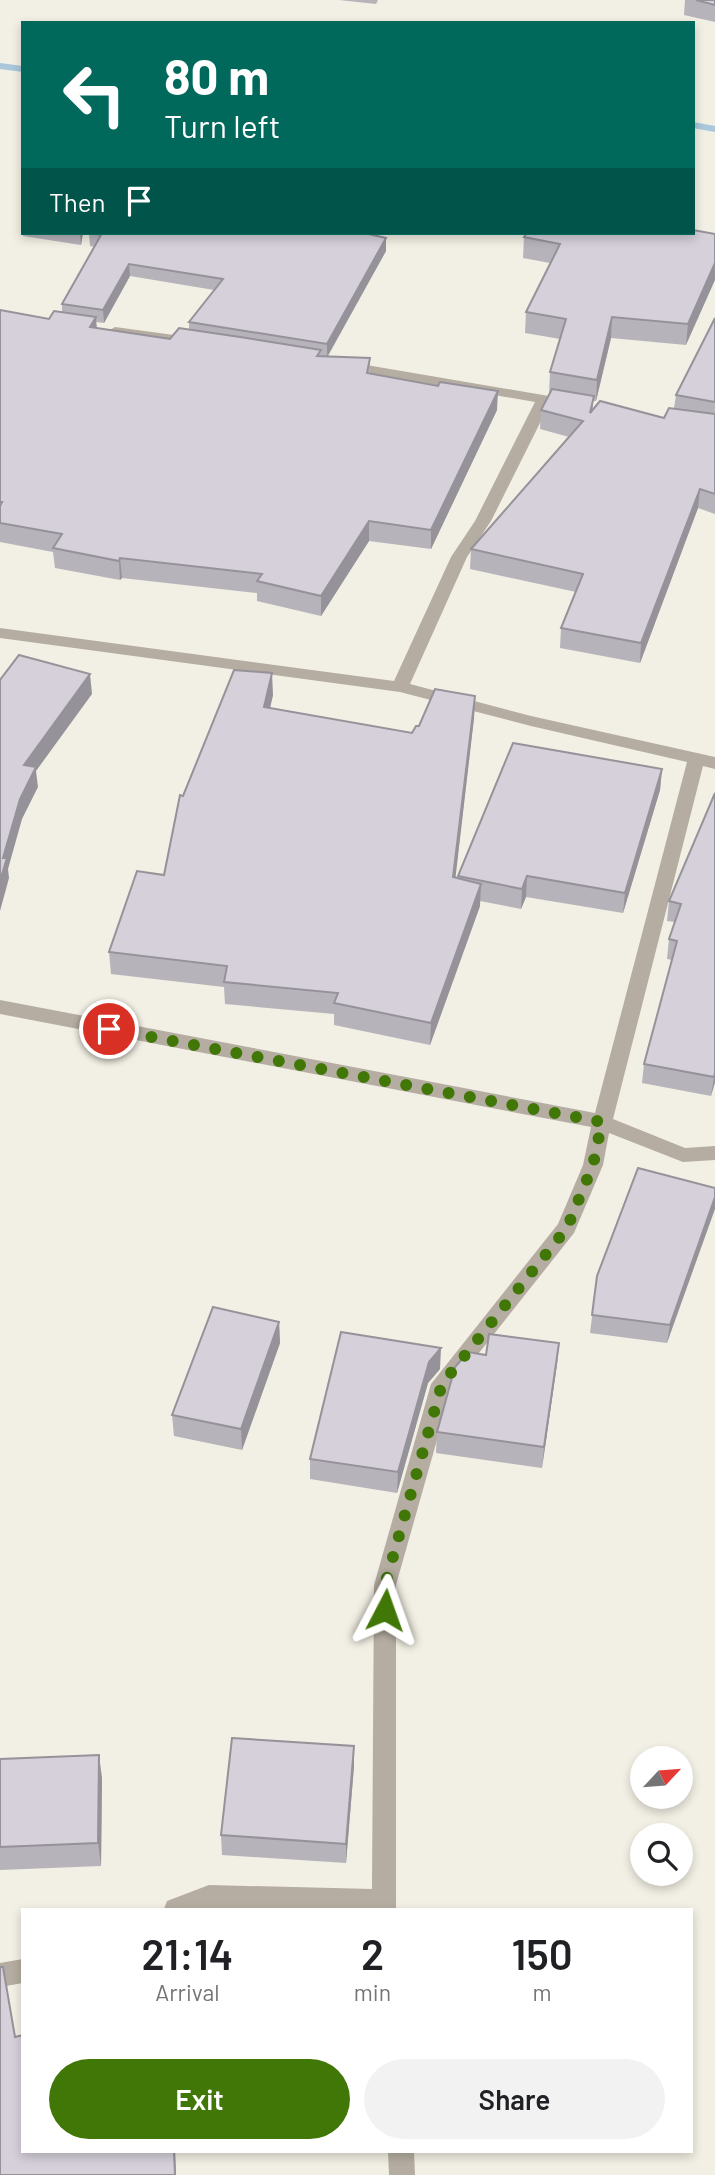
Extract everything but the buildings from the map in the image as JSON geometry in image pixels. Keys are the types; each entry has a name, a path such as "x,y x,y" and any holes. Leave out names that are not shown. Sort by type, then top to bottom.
{"street":[{"path":"94,328 215,345"},
{"path":"328,363 583,406"},
{"path":"400,687 460,557 483,522 544,400"},
{"path":"0,633 400,687 706,762 602,1122 593,1165 567,1228 442,1384 428,1426 385,1585 384,1905 209,1896 179,1908"},
{"path":"0,643 19,635"},
{"path":"0,1007 602,1122 683,1155 715,1153"},
{"path":"0,1975 21,1971"},
{"path":"401,2153 402,2175"}],"waterway":[{"path":"0,66 21,69"},
{"path":"695,125 715,129"}],"route":[{"path":"109,1029 602,1122 593,1165 567,1228 442,1384 385,1585 385,1610"}]}
